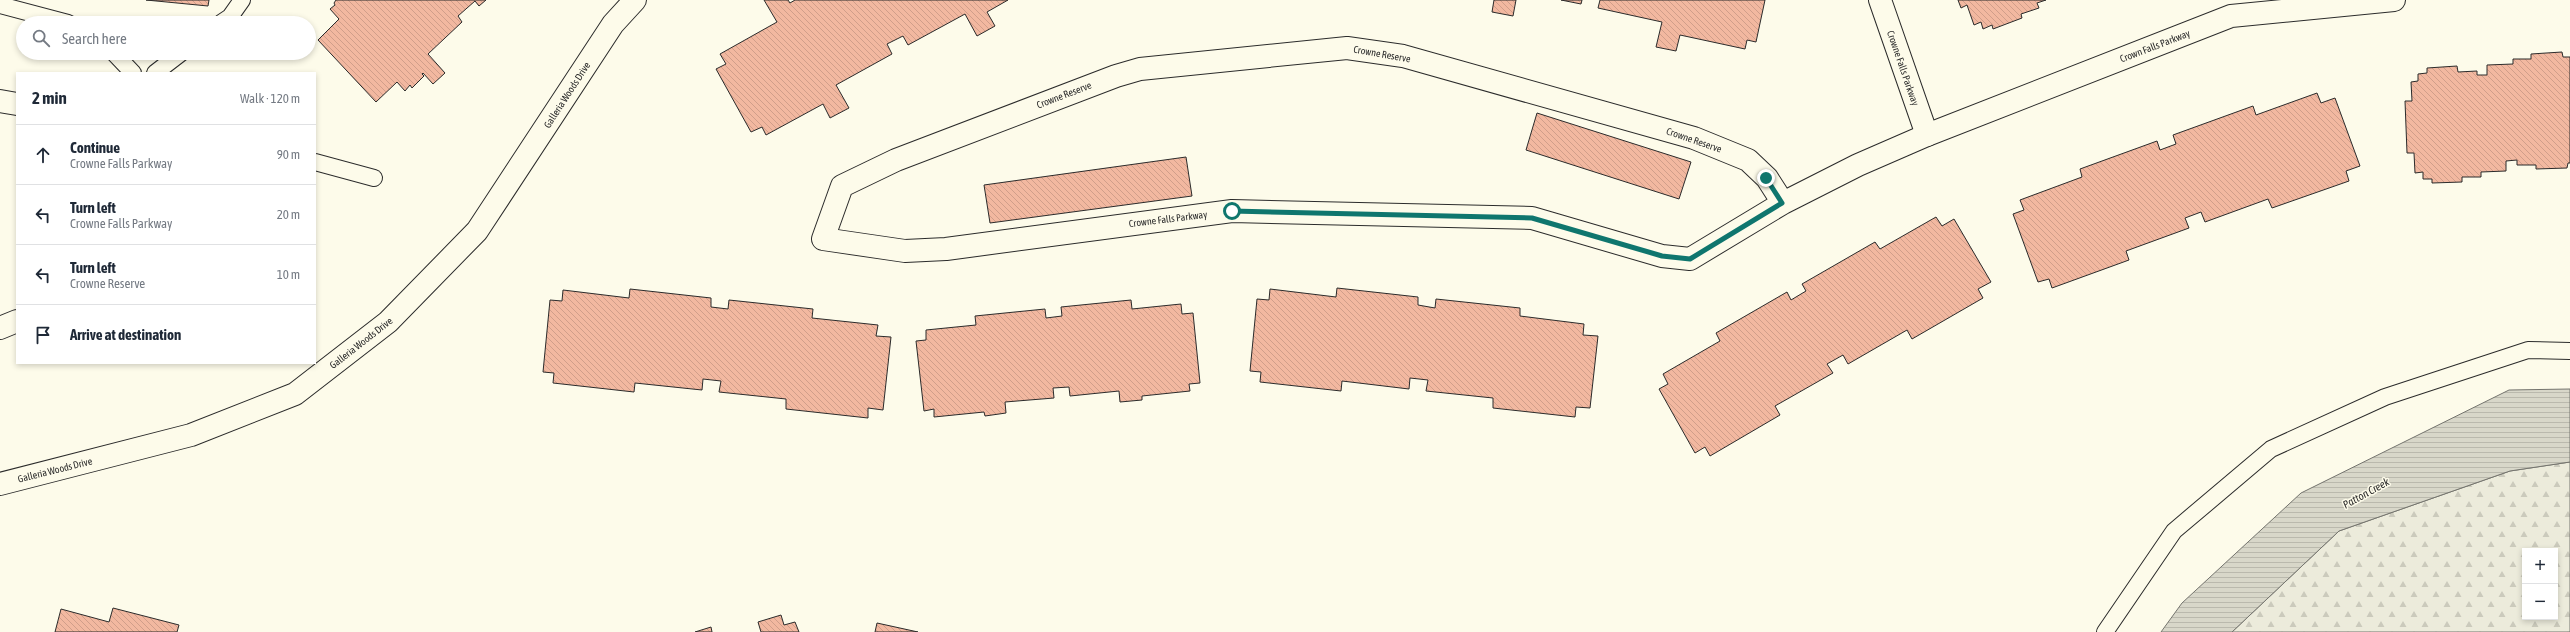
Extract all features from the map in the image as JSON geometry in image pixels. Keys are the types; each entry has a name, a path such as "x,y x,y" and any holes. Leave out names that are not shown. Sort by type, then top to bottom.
{"street":[{"name":"Galleria Woods Drive","path":"0,484 192,435 295,394 302,389 388,322 477,231 613,24 635,0"},
{"name":"Crowne Falls Parkway","path":"1880,0 1927,135"},
{"name":"Crown Falls Parkway","path":"1927,135 2230,16 2394,0"},
{"name":"Crowne Reserve","path":"823,239 842,186 896,160 1116,76 1140,69 1348,48 1403,56 1694,138 1748,160 1766,178 1782,203"},
{"path":"0,101 16,104"},
{"path":"1782,203 1858,165 1927,135"},
{"name":"Crowne Falls Parkway","path":"823,239 905,251 946,248 1232,211 1501,217 1532,218 1662,256 1690,259 1782,203"},
{"path":"0,328 16,321"}],"lane":[{"path":"231,16 242,0"},
{"path":"0,5 42,16"},
{"path":"121,60 132,72"},
{"path":"157,72 172,60"},
{"path":"316,162 374,178"},
{"path":"2105,632 2174,531 2271,449 2385,396 2528,350 2570,351"}],"green space":[{"path":"2570,462 2570,632 2232,632 2339,531 2510,471"}],"water":[{"name":"Patton Creek","path":"2570,389 2570,462 2510,471 2339,531 2232,632 2161,632 2182,603 2301,493 2509,390"}],"building":[{"path":"146,0 209,0 208,6"},
{"path":"336,0 486,0 479,6 475,1 458,16 462,22 428,54 445,73 433,84 423,73 422,74 424,76 412,88 410,85 405,91 397,82 376,102 318,40 339,19 330,9 335,5 334,3"},
{"path":"764,0 788,0 790,3 795,0 1008,0 987,12 995,26 977,36 965,14 908,45 903,36 887,44 892,54 836,85 849,108 830,118 823,104 766,135 762,127 751,132 716,69 726,64 720,54 777,22"},
{"path":"1494,0 1516,0 1513,16 1492,12"},
{"path":"1561,0 1582,0 1581,4"},
{"path":"1600,0 1765,0 1756,42 1747,40 1745,49 1680,35 1676,51 1656,47 1662,22 1598,8"},
{"path":"1958,0 2046,0 2037,3 2039,8 2021,14 2022,18 1993,29 1992,25 1983,29 1981,22 1974,25 1967,5 1961,8"},
{"path":"2562,52 2563,57 2570,57 2570,163 2568,163 2567,168 2536,169 2536,165 2517,165 2517,160 2506,161 2506,171 2481,172 2481,177 2462,177 2462,182 2432,183 2432,179 2423,179 2423,172 2415,173 2414,153 2407,153 2405,101 2412,101 2411,82 2418,81 2418,74 2427,73 2427,68 2457,66 2458,72 2477,71 2477,75 2487,75 2487,65 2513,64 2513,59 2531,59 2531,54"},
{"path":"2317,93 2321,103 2335,98 2360,166 2346,171 2349,181 2272,208 2268,199 2205,222 2201,212 2185,218 2189,228 2126,251 2129,260 2052,288 2049,279 2038,282 2013,214 2024,210 2020,200 2082,177 2080,169 2157,141 2160,150 2176,144 2173,135 2253,106 2256,115"},
{"path":"1537,113 1691,162 1679,199 1526,150"},
{"path":"1186,157 1192,196 990,223 984,185"},
{"path":"1936,217 1942,226 1954,219 1991,282 1978,289 1983,298 1912,339 1907,330 1848,364 1843,355 1827,364 1833,373 1775,406 1780,415 1710,456 1705,447 1695,453 1659,389 1668,384 1663,374 1720,341 1716,333 1787,292 1791,300 1806,291 1802,284 1875,242 1880,249"},
{"path":"1337,288 1418,297 1418,305 1435,308 1436,299 1520,308 1520,316 1584,324 1583,335 1598,336 1590,408 1576,407 1575,417 1493,408 1493,398 1426,391 1428,380 1410,378 1409,389 1342,381 1341,391 1260,382 1261,372 1250,371 1257,299 1269,300 1270,289 1336,297"},
{"path":"630,289 711,298 711,307 728,309 729,300 813,309 812,318 878,325 876,336 891,337 883,410 868,408 868,418 786,409 786,399 719,392 721,381 703,379 702,390 635,383 634,392 553,383 554,373 543,372 550,300 562,301 563,290 629,298"},
{"path":"1131,300 1132,309 1181,304 1182,314 1193,313 1200,383 1189,384 1190,391 1142,396 1142,400 1120,402 1119,391 1070,396 1069,387 1053,388 1054,398 1005,402 1006,413 985,416 984,412 934,417 934,409 924,411 916,341 926,340 926,330 976,325 975,316 1045,309 1046,318 1062,316 1061,307"},
{"path":"113,608 179,625 177,632 55,632 61,609 109,622"},
{"path":"781,615 784,625 795,622 799,632 761,632 758,622"},
{"path":"877,623 918,632 875,632"},
{"path":"711,627 712,632 695,632"}],"route":[{"path":"1232,211 1532,218 1662,256 1690,259 1782,203 1766,178"}]}
